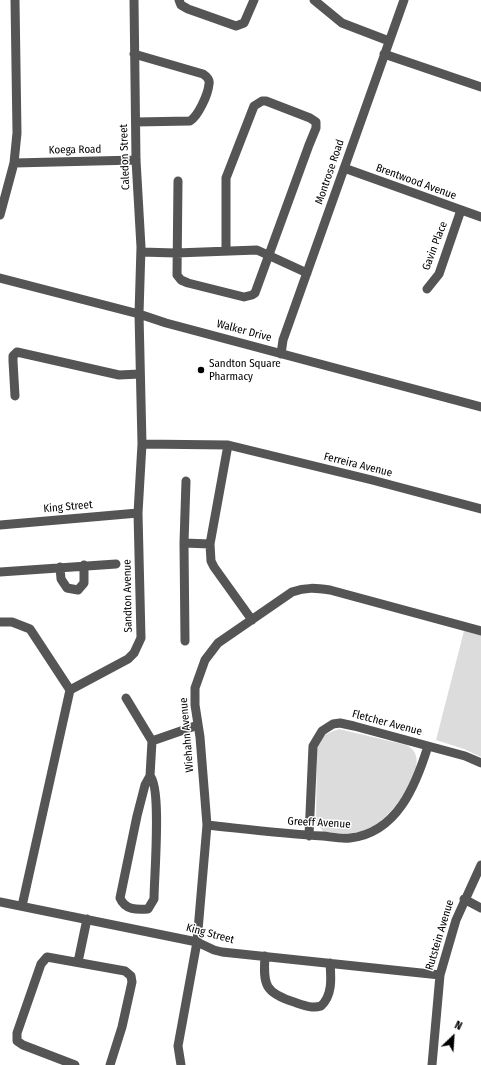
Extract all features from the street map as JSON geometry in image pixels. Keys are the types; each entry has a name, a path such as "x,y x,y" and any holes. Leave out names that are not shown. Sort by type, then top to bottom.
{"street":[{"path":"0,214 14,163 17,133 15,0"},
{"name":"Caledon Street","path":"134,0 136,160 140,252 139,314"},
{"path":"179,0 181,5 188,9 236,26 244,23 254,0"},
{"path":"314,0 342,23 389,41"},
{"name":"Montrose Road","path":"281,354 283,340 404,0"},
{"path":"134,54 203,74 208,77 209,84 198,113 190,121 136,122"},
{"path":"384,54 481,87"},
{"path":"178,181 176,253 177,275 181,280 246,297 255,292 316,125 314,120 266,100 257,104 250,112 226,178 226,250"},
{"name":"Koega Road","path":"14,163 136,160"},
{"name":"Brentwood Avenue","path":"344,168 481,217"},
{"name":"Gavin Place","path":"427,289 439,274 461,210"},
{"path":"140,252 176,253 257,250 307,273"},
{"name":"Walker Drive","path":"0,278 139,314 281,354 481,407"},
{"name":"Sandton Avenue","path":"70,690 128,659 139,645 141,628 138,514 142,444 139,314"},
{"path":"15,396 13,356 17,352 119,375 140,374"},
{"name":"Ferreira Avenue","path":"142,444 228,445 364,478 481,509"},
{"path":"228,445 210,544 211,561 252,620"},
{"path":"186,481 184,543 186,641"},
{"name":"King Street","path":"0,525 138,514"},
{"path":"184,543 210,544"},
{"path":"0,572 116,564"},
{"path":"60,567 61,579 67,588 78,590 84,583 84,566"},
{"name":"Wiehahn Avenue","path":"181,1065 178,1055 179,1039 197,942 207,825 195,705 195,688 205,660 218,643 292,592 303,588 330,590 481,631"},
{"path":"0,622 12,622 30,629 70,690 22,906"},
{"path":"126,698 152,741 150,776 145,785 120,898 126,906 139,910 148,909 154,899 156,798 154,781 150,776"},
{"name":"Fletcher Avenue","path":"309,836 313,746 319,736 333,724 347,725 428,746 464,756 481,764"},
{"path":"152,741 198,725"},
{"name":"Greeff Avenue","path":"207,825 348,839 364,836 376,830 387,821 407,799 419,775 428,746"},
{"name":"Rutstein Avenue","path":"432,1065 440,975 456,920 481,865"},
{"path":"464,900 481,908"},
{"name":"King Street","path":"0,902 197,942 214,950 440,975"},
{"path":"78,962 87,919"},
{"path":"265,956 264,976 269,990 280,998 311,1007 321,1006 327,998 330,986 330,963"},
{"path":"75,1065 23,1045 17,1041 44,959 49,957 125,971 132,978 122,1027 110,1065"}],"shaded area":[{"path":"464,631 481,635 481,757 464,749 436,740"},
{"path":"339,729 406,745 414,752 417,763 414,775 408,788 389,813 371,828 354,833 324,832 316,823 317,747 324,735"}],"place":[{"name":"Sandton Square Pharmacy","path":"201,370"}]}
